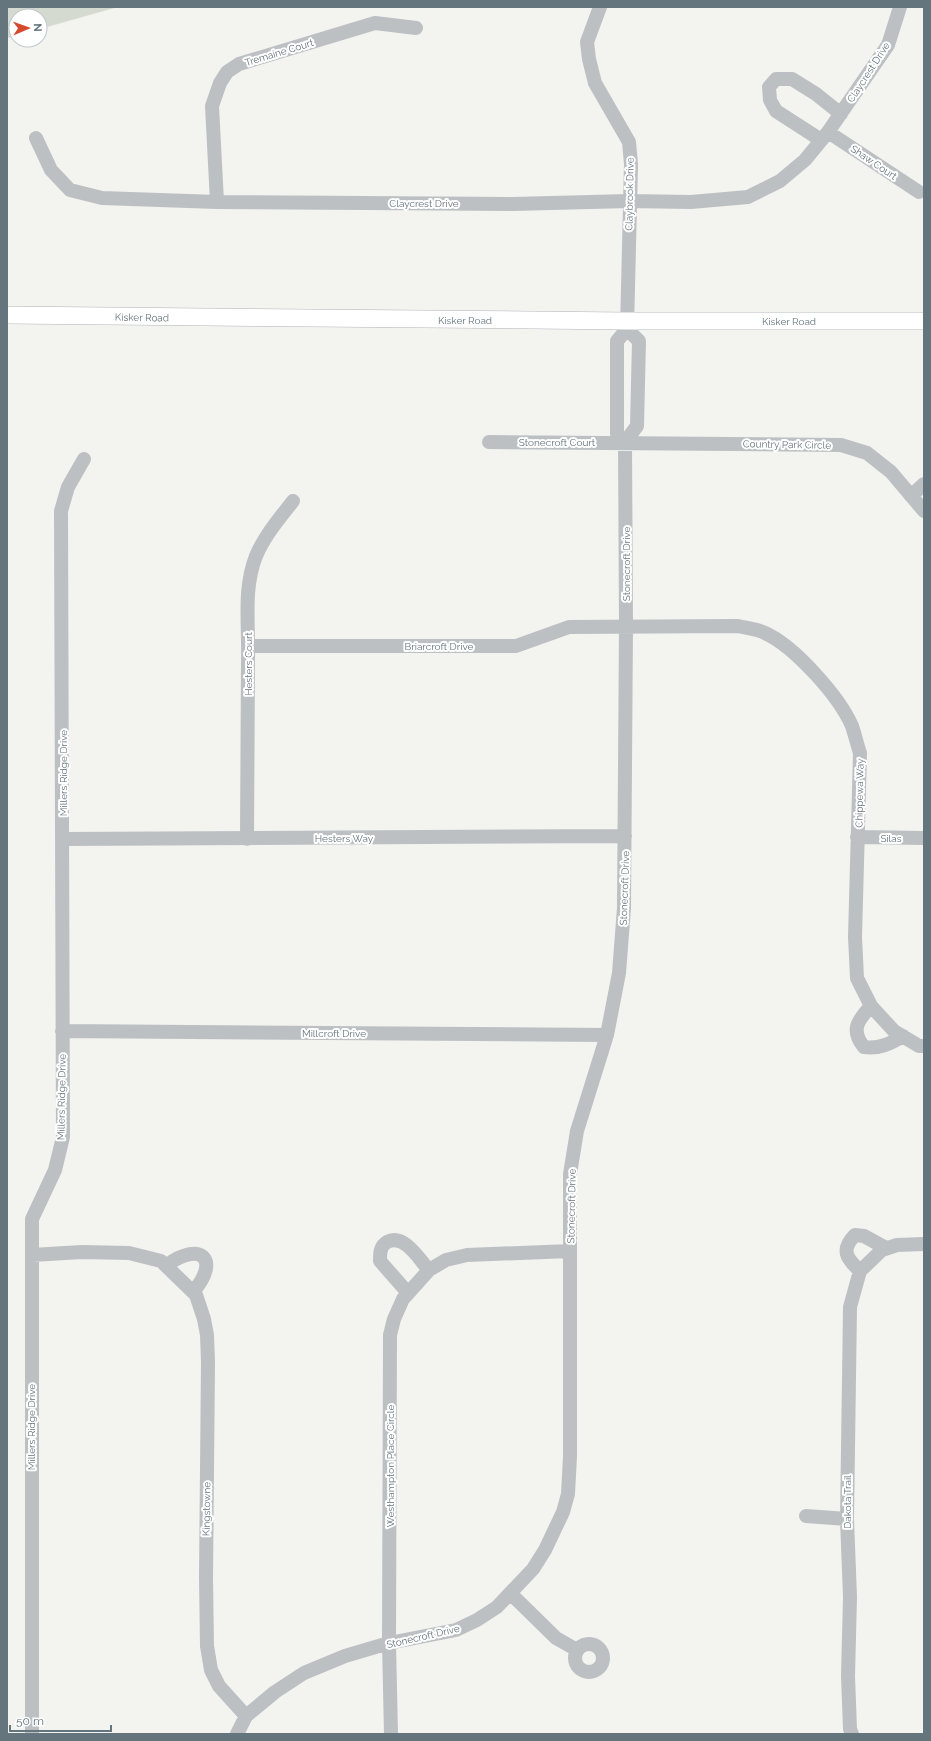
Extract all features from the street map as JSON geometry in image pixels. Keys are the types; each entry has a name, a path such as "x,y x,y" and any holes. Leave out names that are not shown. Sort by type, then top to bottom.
{"main road":[{"name":"Kisker Road","path":"7,315 627,325 924,321"}],"street":[{"name":"Claybrook Drive","path":"600,7 587,42 589,59 595,83 629,142 631,164 627,325"},
{"name":"Claycrest Drive","path":"36,138 51,170 70,190 102,198 216,202 513,204 629,201 691,202 748,197 780,181 805,160 825,136 888,44 900,7"},
{"name":"Tremaine Court","path":"216,202 212,106 220,83 227,72 239,64 375,23 416,28"},
{"name":"Claycrest Drive","path":"825,136 776,111 770,100 769,87 776,79 792,79 816,94 841,114"},
{"name":"Shaw Court","path":"825,136 919,192"},
{"name":"Stonecroft Drive","path":"237,1734 246,1716 275,1692 304,1673 345,1656 390,1643 456,1630 497,1608 533,1568 545,1550 563,1512 568,1494 571,1387 570,1174 578,1131 607,1035 619,973 624,908 626,626 625,442 617,434 617,341 627,325"},
{"path":"625,442 637,426 638,419 639,341 627,325"},
{"name":"Stonecroft Court","path":"489,442 625,442"},
{"name":"Country Park Circle","path":"625,442 841,445 867,454 891,472 924,510"},
{"name":"Millers Ridge Drive","path":"32,1734 32,1219 54,1170 63,1138 62,511 68,487 84,459"},
{"path":"911,496 924,484"},
{"name":"Hesters Court","path":"247,839 249,646 247,612 249,585 256,557 268,532 293,501"},
{"name":"Briarcroft Drive","path":"249,646 516,646 569,627 626,626"},
{"name":"Chippewa Way","path":"626,626 738,626 763,632 786,646 814,672 836,700 852,726 860,753 855,937 857,978 871,1006 894,1031 919,1046 924,1046"},
{"name":"Hesters Way","path":"63,839 625,836"},
{"name":"Silas","path":"857,837 924,838"},
{"path":"871,1006 860,1018 856,1032 858,1040 864,1047 879,1047 890,1044 903,1036"},
{"name":"Millcroft Drive","path":"62,1031 607,1035"},
{"path":"886,1248 864,1236 855,1236 847,1245 846,1250 849,1261 860,1271 886,1248 897,1245 924,1244"},
{"path":"408,1293 380,1261 380,1252 383,1245 390,1240 400,1240 407,1245 429,1270"},
{"name":"Westhampton Place Circle","path":"391,1734 390,1335 394,1319 403,1299 408,1293 429,1270 446,1260 466,1255 570,1251"},
{"name":"Kingstowne","path":"32,1255 82,1252 129,1253 161,1261 167,1265 196,1295 204,1319 207,1335 207,1646 211,1670 219,1686 246,1716"},
{"path":"167,1265 177,1257 187,1253 200,1255 205,1258 207,1264 206,1273 201,1283 193,1292"},
{"name":"Dakota Trail","path":"852,1734 850,1729 848,1676 850,1597 847,1519 850,1307 860,1271"},
{"path":"806,1516 847,1519"},
{"path":"510,1593 556,1638 577,1650"}],"path":[{"path":"29,7 38,7"}],"shaded area":[{"path":"7,7 118,7 48,27 48,8 8,8 7,38"}]}
